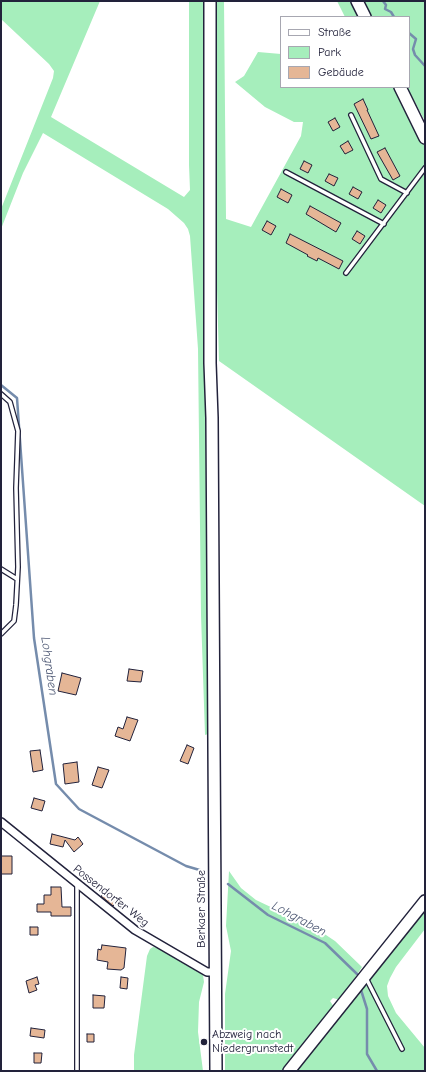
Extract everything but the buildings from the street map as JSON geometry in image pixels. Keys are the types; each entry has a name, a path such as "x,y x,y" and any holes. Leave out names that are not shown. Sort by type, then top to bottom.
{"main road":[{"name":"Berkaer Straße","path":"210,1 210,363 212,426 216,1071"},
{"path":"357,1 364,16"},
{"path":"400,88 425,138"},
{"path":"290,1071 425,901"}],"street":[{"name":"Possendorfer Weg","path":"1,822 135,930 207,972 216,972"}],"lane":[{"path":"351,115 381,179 407,193"},
{"path":"346,273 425,168"},
{"path":"286,172 384,224"},
{"path":"1,394 10,402 18,431 16,488 16,605 14,621 1,634"},
{"path":"1,569 17,579"},
{"path":"77,884 77,1071"},
{"path":"365,976 402,1049"}],"green space":[{"path":"1,1 100,1 51,117 184,197 190,190 189,1 204,1 208,734 205,735 201,615 198,349 190,236 184,223 168,209 43,133 23,173 1,229 1,209 53,78 54,71 49,64 1,19"},
{"path":"216,1 224,1 226,219 251,227 301,136 303,122 294,122 265,107 235,82 244,76 258,52 280,54 280,88 396,88 425,146 425,506 219,361 215,217"},
{"path":"337,1 352,1 360,16 344,16"},
{"path":"363,1 425,1 425,121 408,88 410,88 410,16 370,16"},
{"path":"229,871 241,888 256,900 317,929 335,941 362,967 340,1000 333,998 330,1001 334,1007 296,1056 282,1071 225,1071 225,994 231,951 226,926"},
{"path":"425,909 425,929 396,967 387,986 388,996 396,1013 425,1048 425,1071 297,1071"},
{"path":"153,947 158,948 203,975 204,982 199,1002 198,1032 203,1071 134,1071 134,1055 147,956 150,949"}],"waterway":[{"path":"383,1 386,5 385,9 391,12 393,16"},
{"path":"410,34 416,39 413,49 415,55 425,66"},
{"name":"Lohgraben","path":"1,385 17,398 34,638 56,784 79,809 186,866 203,871"},
{"name":"Lohgraben","path":"228,884 268,915 325,943 357,974"},
{"name":"Lohgraben","path":"361,990 367,1009 367,1054 377,1071"}],"place":[{"name":"Abzweig nach Niedergrunstedt","path":"204,1042"}]}
